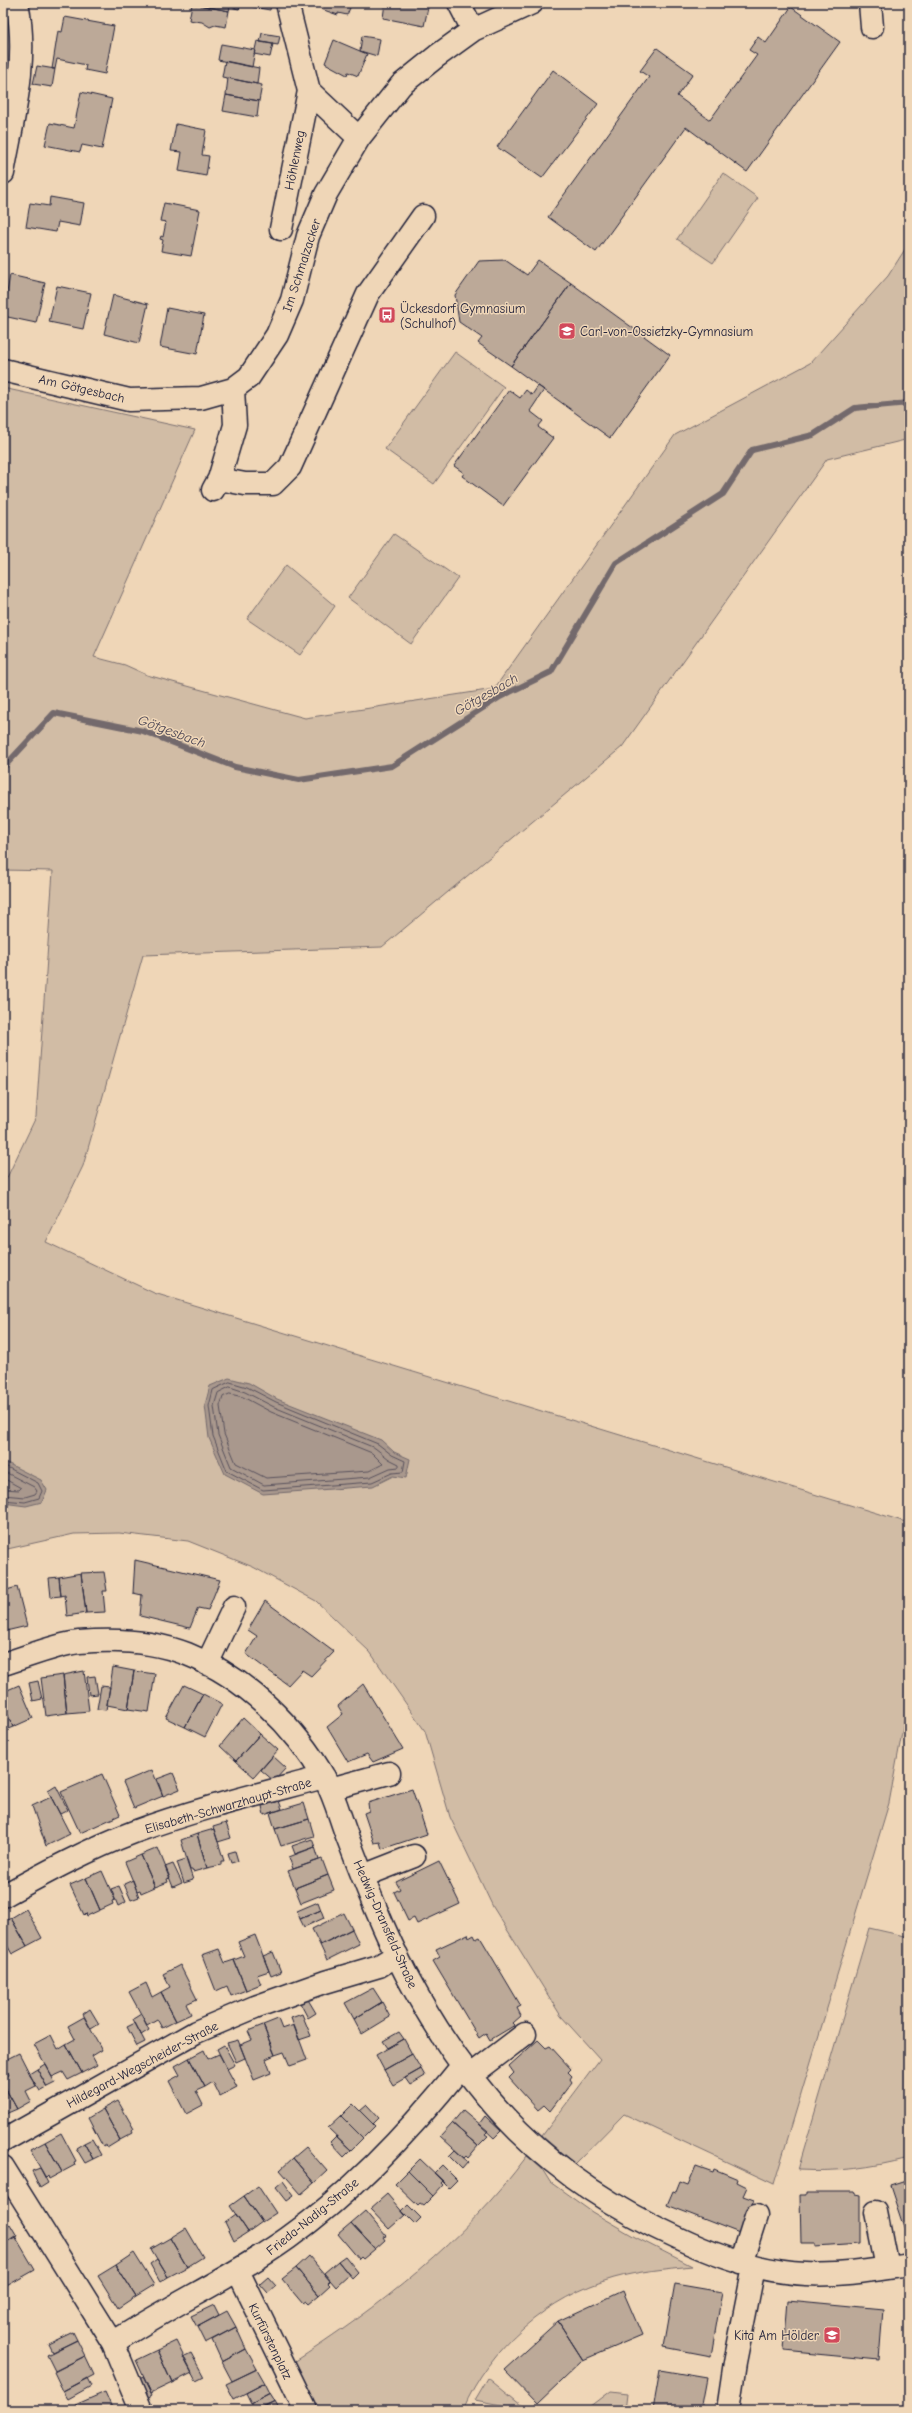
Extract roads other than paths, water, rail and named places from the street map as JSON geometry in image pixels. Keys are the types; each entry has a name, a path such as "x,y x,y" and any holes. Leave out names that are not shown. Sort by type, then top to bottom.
{"street":[{"path":"3,173 20,80 22,27 17,3"},
{"name":"Höhlenweg","path":"280,229 308,91 287,3"},
{"path":"459,3 472,30"},
{"name":"Im Schmalzacker","path":"233,389 249,377 274,340 292,300 308,236 323,201 359,138 401,85 472,30 532,3"},
{"path":"870,3 872,27"},
{"path":"308,91 359,138"},
{"path":"233,389 235,425 216,484 273,484 290,467 368,294 423,216"},
{"name":"Am Götgesbach","path":"3,370 129,400 201,398 233,389"},
{"path":"207,1664 234,1607"},
{"name":"Hedwig-Dransfeld-Straße","path":"3,1664 77,1642 137,1642 186,1654 207,1664 252,1693 287,1726 327,1783 363,1876 397,1955 447,2047 496,2109 527,2141 585,2187 655,2227 748,2265 805,2274 860,2273 909,2265"},
{"name":"Elisabeth-Schwarzhaupt-Straße","path":"3,1896 46,1873 133,1832 216,1805 327,1783 389,1773"},
{"path":"363,1876 414,1856"},
{"name":"Hildegard-Wegscheider-Straße","path":"3,2141 196,2032 318,1984 379,1966 397,1955"},
{"name":"Frieda-Nadig-Straße","path":"113,2343 181,2300 238,2271 288,2238 345,2192 466,2071 525,2034"},
{"path":"3,2167 113,2343 140,2410"},
{"path":"876,2212 887,2268"},
{"path":"728,2410 730,2386 756,2216"},
{"name":"Kurfürstenplatz","path":"238,2271 306,2410"}],"water":[{"path":"229,1378 249,1383 277,1399 381,1440 394,1452 410,1459 406,1478 393,1476 373,1486 263,1494 225,1474 209,1438 205,1405 210,1386"},
{"path":"3,1461 41,1480 47,1490 42,1502 26,1506 3,1503"}],"waterway":[{"name":"Götgesbach","path":"3,768 54,713 143,731 235,767 299,780 392,766 500,697 551,672 616,563 723,494 752,450 813,435 855,408 909,403"}],"place":[{"name":"Ückesdorf Gymnasium (Schulhof)","path":"387,315"},
{"name":"Carl-von-Ossietzky-Gymnasium","path":"567,331"},
{"name":"Kita Am Hölder","path":"832,2335"}]}
